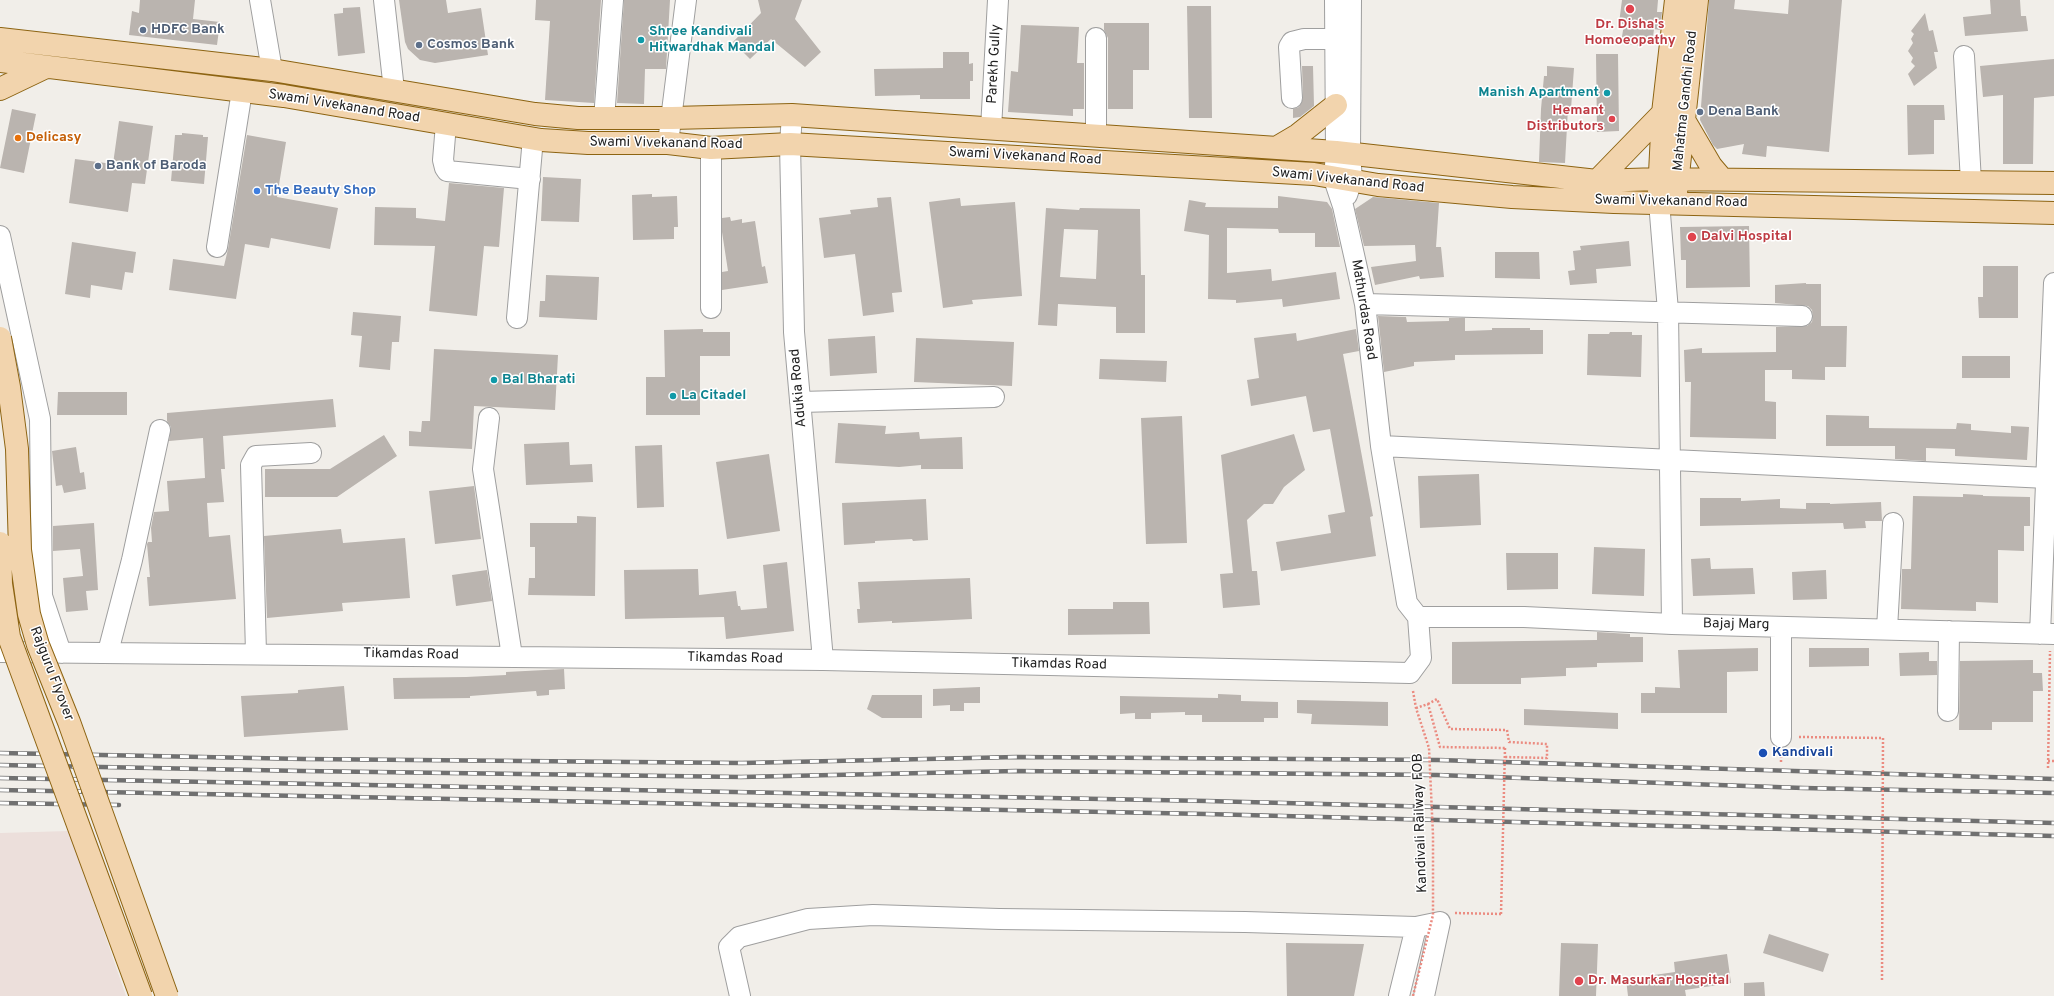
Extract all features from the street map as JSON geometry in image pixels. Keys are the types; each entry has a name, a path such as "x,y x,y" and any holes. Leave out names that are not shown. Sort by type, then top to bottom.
{"main road":[{"name":"Mahatma Gandhi Road","path":"1669,179 1663,112 1676,0"},
{"name":"Mahatma Gandhi Road","path":"1666,202 1669,179 1684,120 1697,0"},
{"name":"Swami Vivekanand Road","path":"0,39 272,70 535,114 604,119 792,115 1343,153 1597,181 1722,179 2054,183"},
{"name":"Swami Vivekanand Road","path":"0,62 48,66 284,96 533,138 588,143 668,143 711,148 790,144 1314,174 1378,186 1512,197 2054,213"},
{"path":"0,89 48,66"},
{"path":"1276,148 1298,136 1336,105"},
{"path":"1597,181 1663,112"},
{"path":"1684,120 1707,160 1722,179"},
{"name":"Rajguru Flyover","path":"0,338 9,387 17,449 20,550 30,614 38,645 69,722 167,996"},
{"name":"Rajguru Flyover","path":"0,544 1,584 9,637 141,996"}],"street":[{"path":"260,0 272,70"},
{"path":"384,0 394,90"},
{"path":"604,119 613,0"},
{"path":"668,143 686,0"},
{"name":"Parekh Gully","path":"991,128 998,0"},
{"path":"1335,0 1336,105 1343,153"},
{"path":"1343,179 1351,0"},
{"path":"1096,38 1096,136"},
{"path":"1292,98 1290,47 1292,42 1304,39 1336,39"},
{"path":"1964,56 1971,182"},
{"path":"217,247 242,91"},
{"name":"Adukia Road","path":"792,115 790,144 794,332 824,660"},
{"path":"446,124 443,160 444,168 447,171 530,179"},
{"path":"517,318 533,138"},
{"path":"711,148 711,308"},
{"name":"Mathurdas Road","path":"1343,179 1343,206 1365,304 1381,446 1407,603 1418,617"},
{"path":"1666,202 1671,459 1672,624"},
{"path":"0,236 40,419 42,596 61,653"},
{"path":"2048,634 2047,478 2054,283"},
{"path":"1365,304 1668,311 1802,316"},
{"path":"800,402 994,397"},
{"path":"489,418 483,469 512,656"},
{"path":"108,652 132,560 160,430"},
{"path":"1381,446 2047,478"},
{"path":"256,653 251,465 256,456 311,453"},
{"path":"1887,629 1893,523"},
{"name":"Tikamdas Road","path":"0,652 256,653 824,660 1410,673 1421,658 1418,617"},
{"name":"Bajaj Marg","path":"1418,617 1524,617 1672,624 2048,634"},
{"path":"1781,626 1781,737"},
{"path":"1948,711 1949,631"},
{"path":"740,996 729,948 739,937 808,920 873,915 999,919 1245,922 1416,927 1440,916"},
{"path":"1424,996 1440,916"},
{"path":"1398,996 1416,927"}],"path":[{"path":"2048,634 2048,768"},
{"path":"1440,916 1501,914 1505,748 1440,747 1428,704 1437,699 1450,729 1507,730 1509,742 1548,744 1548,758 1505,758"},
{"name":"Kandivali Railway FOB","path":"1413,996 1440,916 1433,835 1429,748 1416,708 1428,704"},
{"path":"1812,737 1883,738 1882,980"},
{"path":"2048,761 2054,761"}],"shaded area":[{"path":"69,831 126,996 0,996 0,833"}],"building":[{"path":"140,0 195,0 193,19 220,22 217,45 129,35 132,11 139,13"},
{"path":"399,0 446,0 448,13 481,8 488,55 435,63 420,60 408,49 405,42"},
{"path":"536,0 601,0 594,103 545,100 550,21 535,20"},
{"name":"Shree Kandivali Hitwardhak Mandal","path":"624,0 670,0 666,69 645,69 644,104 617,103"},
{"path":"758,0 802,0 795,19 821,52 805,67 771,39 750,59 733,42 761,13"},
{"path":"1622,0 1658,0 1657,12 1662,12 1660,30 1654,29 1652,45 1643,43 1643,46 1621,43 1624,24 1619,23"},
{"path":"1709,0 1735,0 1734,9 1788,14 1789,0 1842,0 1829,152 1767,146 1766,157 1742,154 1744,144 1717,149 1713,145 1700,120"},
{"path":"1990,0 2020,0 2021,16 2026,16 2028,31 1965,36 1963,17 1991,14"},
{"path":"1187,6 1211,6 1212,118 1189,118"},
{"path":"360,7 365,53 338,56 334,14 343,13 343,8"},
{"path":"1925,13 1929,31 1933,30 1938,52 1934,52 1937,68 1914,86 1908,74 1915,66 1911,62 1913,58 1908,51 1913,43 1911,39 1914,34 1911,31"},
{"path":"1104,23 1149,23 1149,70 1133,70 1133,109 1108,109 1108,38 1104,30"},
{"path":"1021,25 1079,27 1077,63 1084,63 1084,109 1073,109 1073,116 1008,112 1011,71 1018,72"},
{"path":"943,52 969,52 969,64 973,63 973,81 970,81 970,99 920,99 920,95 875,96 874,69 943,68"},
{"name":"Manish Apartment","path":"1596,54 1618,54 1619,131 1597,132"},
{"path":"2054,59 2054,96 2034,98 2033,164 2003,164 2003,95 1983,97 1980,66"},
{"path":"1302,66 1313,66 1314,106 1300,117 1293,118 1293,109 1299,107 1303,98"},
{"path":"1547,66 1574,68 1571,109 1568,108 1565,163 1539,162 1541,109 1544,76 1547,76"},
{"path":"1907,105 1944,105 1945,120 1934,120 1934,154 1908,155"},
{"name":"Delicasy","path":"12,109 36,114 24,173 0,168"},
{"path":"119,121 153,126 145,184 132,183 128,212 69,203 75,159 113,164"},
{"path":"182,133 203,135 203,137 208,137 204,184 171,181 175,135 182,135"},
{"path":"247,135 286,142 277,197 338,208 330,249 271,238 269,248 245,244 236,299 169,290 173,259 224,266"},
{"path":"543,177 581,179 579,222 541,221"},
{"path":"449,183 504,188 499,247 484,246 477,316 429,311 435,246 374,245 375,207 416,208 416,218 445,221"},
{"path":"652,194 652,197 677,196 678,227 674,227 674,239 633,240 632,195"},
{"path":"1278,196 1327,202 1332,209 1340,247 1315,247 1315,233 1279,233 1278,229 1227,228 1227,273 1271,269 1272,281 1336,272 1340,299 1283,307 1282,299 1236,303 1236,300 1208,299 1209,235 1184,231 1189,200 1206,203 1205,207 1278,208"},
{"path":"891,197 902,292 892,293 894,312 863,316 855,254 824,258 819,218 851,214 850,210 878,207 877,198"},
{"path":"1373,197 1439,203 1436,247 1441,247 1444,277 1420,279 1419,276 1375,285 1371,267 1416,261 1415,245 1364,246 1355,209"},
{"path":"960,198 961,206 1015,202 1022,296 972,300 973,304 943,308 929,202"},
{"path":"1046,208 1079,210 1080,208 1140,209 1141,275 1145,275 1145,333 1116,333 1116,307 1058,304 1057,326 1038,325","holes":["1064,229 1098,230 1096,279 1060,277"]},
{"path":"730,217 731,221 742,219 742,223 755,221 762,267 765,266 768,283 722,290 722,272 728,271 722,232 722,218"},
{"path":"1749,226 1750,287 1686,288 1686,260 1681,260 1680,227"},
{"path":"1629,241 1631,266 1596,269 1597,283 1570,285 1568,271 1575,270 1573,251 1581,250 1580,246"},
{"path":"72,242 136,252 133,273 125,272 122,290 91,285 90,298 65,294"},
{"path":"1495,252 1539,252 1540,279 1495,278"},
{"path":"1983,266 2018,266 2018,318 1979,318 1978,297 1983,297"},
{"path":"546,275 599,277 597,320 539,317 540,301 545,301"},
{"path":"1806,283 1821,284 1821,326 1847,326 1846,367 1825,367 1825,380 1792,379 1792,370 1765,370 1765,401 1776,402 1776,439 1690,437 1691,382 1685,382 1684,350 1702,348 1702,353 1776,352 1776,327 1807,326 1812,322 1813,316 1812,310 1808,306 1775,303 1775,285"},
{"path":"353,312 401,316 399,342 392,342 390,370 359,367 362,336 351,335"},
{"path":"1378,316 1406,317 1407,322 1449,321 1449,318 1465,318 1465,331 1492,330 1492,328 1530,328 1530,330 1543,330 1543,354 1455,355 1455,360 1414,362 1414,366 1384,372"},
{"path":"703,329 703,332 730,332 730,356 700,356 700,415 646,415 646,377 665,377 664,330"},
{"path":"1356,329 1359,351 1343,354 1373,516 1370,517 1376,556 1281,571 1276,542 1331,533 1328,515 1345,512 1330,429 1313,432 1306,396 1251,406 1247,380 1259,378 1254,338 1296,333 1297,341"},
{"path":"1610,332 1632,332 1632,335 1642,335 1641,377 1587,375 1588,334 1609,334"},
{"path":"875,336 877,373 830,376 828,339"},
{"path":"916,338 1014,342 1012,386 914,382"},
{"name":"Bal Bharati","path":"434,349 558,355 555,410 474,406 472,449 409,446 409,431 421,432 422,421 430,421"},
{"path":"1962,356 2010,356 2010,378 1962,378"},
{"path":"1100,359 1167,361 1166,382 1099,379"},
{"path":"58,392 127,392 127,415 57,415"},
{"path":"333,399 336,427 223,436 225,469 221,469 224,502 207,503 209,537 230,535 236,599 149,606 147,577 150,577 147,544 148,542 152,542 151,528 154,512 169,511 167,481 205,478 203,438 169,441 171,427 167,421 167,413"},
{"path":"1826,415 1869,416 1869,428 1956,429 1957,423 1971,424 1971,430 2011,433 2011,426 2029,427 2027,460 1955,456 1955,449 1926,448 1926,461 1895,459 1895,446 1826,446"},
{"path":"1182,416 1187,543 1146,544 1141,418"},
{"path":"838,423 886,426 885,434 919,432 920,439 962,437 963,469 921,469 921,465 899,467 835,463"},
{"path":"1294,434 1305,470 1284,487 1273,504 1264,504 1247,520 1252,571 1257,571 1260,605 1223,608 1220,574 1233,573 1221,455"},
{"path":"384,435 397,456 337,497 265,497 265,469 330,469"},
{"path":"569,442 570,465 592,464 593,482 526,485 524,444"},
{"path":"662,445 664,507 637,508 635,446"},
{"path":"76,447 80,473 84,472 86,489 64,493 62,485 56,486 52,451"},
{"path":"769,454 780,531 727,539 716,462"},
{"path":"1479,474 1481,525 1420,528 1418,476"},
{"path":"474,486 481,539 435,544 429,491"},
{"path":"1963,494 2030,497 2030,526 2024,526 2024,551 1998,550 1998,603 1976,602 1976,611 1901,609 1902,569 1911,569 1913,496 1963,497"},
{"path":"1700,498 1741,498 1741,501 1780,499 1780,508 1806,509 1806,503 1830,504 1881,502 1882,521 1865,521 1866,528 1844,529 1843,523 1700,526"},
{"path":"926,499 928,540 913,541 912,539 875,541 875,543 844,545 842,503"},
{"path":"577,516 596,517 595,596 528,595 529,578 535,578 535,547 530,547 530,523 577,523"},
{"path":"94,523 98,590 86,591 88,610 66,612 63,578 83,576 80,549 53,551 53,526"},
{"path":"341,529 343,543 405,538 410,598 342,603 343,611 267,618 264,536"},
{"path":"1594,547 1645,549 1644,596 1592,594"},
{"path":"1506,553 1558,553 1558,589 1507,590"},
{"path":"1710,558 1711,569 1753,568 1755,594 1693,596 1691,559"},
{"path":"787,562 794,631 726,639 724,617 625,619 624,570 698,569 699,595 736,591 738,606 740,606 741,610 767,608 763,565"},
{"path":"487,570 492,601 456,606 452,575"},
{"path":"1826,570 1827,599 1793,600 1792,572"},
{"path":"970,578 972,619 858,623 857,609 860,609 858,582"},
{"path":"1113,602 1149,602 1150,634 1068,635 1068,609 1113,609"},
{"path":"1597,632 1630,634 1630,637 1643,637 1643,662 1597,663 1597,667 1566,668 1566,676 1521,678 1521,684 1452,684 1452,642 1597,640"},
{"path":"1758,648 1758,671 1727,672 1727,713 1641,713 1641,693 1655,693 1655,687 1680,688 1678,650"},
{"path":"1809,648 1869,648 1869,666 1809,667"},
{"path":"1929,652 1929,661 1937,661 1937,675 1900,676 1899,653"},
{"path":"2033,660 2033,673 2042,673 2043,691 2033,691 2033,722 1992,722 1992,730 1959,730 1960,661"},
{"path":"564,669 565,689 549,690 549,695 537,696 536,691 470,696 470,698 394,699 393,678 506,675 506,672"},
{"path":"344,686 348,730 244,737 241,696 298,693 298,690"},
{"path":"980,687 980,703 964,703 964,711 950,711 950,705 933,706 933,689"},
{"path":"1218,694 1241,695 1241,701 1278,702 1278,718 1264,718 1264,722 1202,722 1202,715 1185,715 1185,712 1151,713 1151,719 1135,719 1135,713 1120,714 1120,696 1218,698"},
{"path":"872,695 922,695 922,718 882,718 867,709"},
{"path":"1297,700 1388,702 1388,726 1311,724 1312,714 1297,713"},
{"path":"1524,709 1618,713 1618,729 1524,725"},
{"path":"1769,934 1829,954 1823,972 1763,953"},
{"path":"1286,943 1364,944 1354,996 1287,996"},
{"path":"1561,943 1598,944 1596,996 1559,996"},
{"path":"1727,954 1731,983 1685,990 1686,996 1628,996 1626,979 1675,972 1674,962"},
{"path":"1764,982 1765,996 1744,996 1744,983"}],"railway":[{"path":"0,753 304,759 742,763 1017,757 1438,760 2054,779"},
{"path":"0,765 741,777 1016,771 1437,775 1803,788 2054,793"},
{"path":"0,778 1207,801 2054,823"},
{"path":"0,790 1206,814 2054,836"},
{"path":"0,803 119,805"}],"place":[{"name":"Dr. Disha's Homoeopathy","path":"1630,9"},
{"name":"HDFC Bank","path":"143,30"},
{"name":"Shree Kandivali Hitwardhak Mandal","path":"641,40"},
{"name":"Cosmos Bank","path":"419,45"},
{"name":"Manish Apartment","path":"1607,93"},
{"name":"Dena Bank","path":"1700,112"},
{"name":"Hemant Distributors","path":"1612,119"},
{"name":"Delicasy","path":"18,138"},
{"name":"Bank of Baroda","path":"98,166"},
{"name":"The Beauty Shop","path":"257,191"},
{"name":"Dalvi Hospital","path":"1692,237"},
{"name":"Bal Bharati","path":"494,380"},
{"name":"La Citadel","path":"673,396"},
{"name":"Kandivali","path":"1763,753"},
{"name":"Dr. Masurkar Hospital","path":"1579,981"}]}
